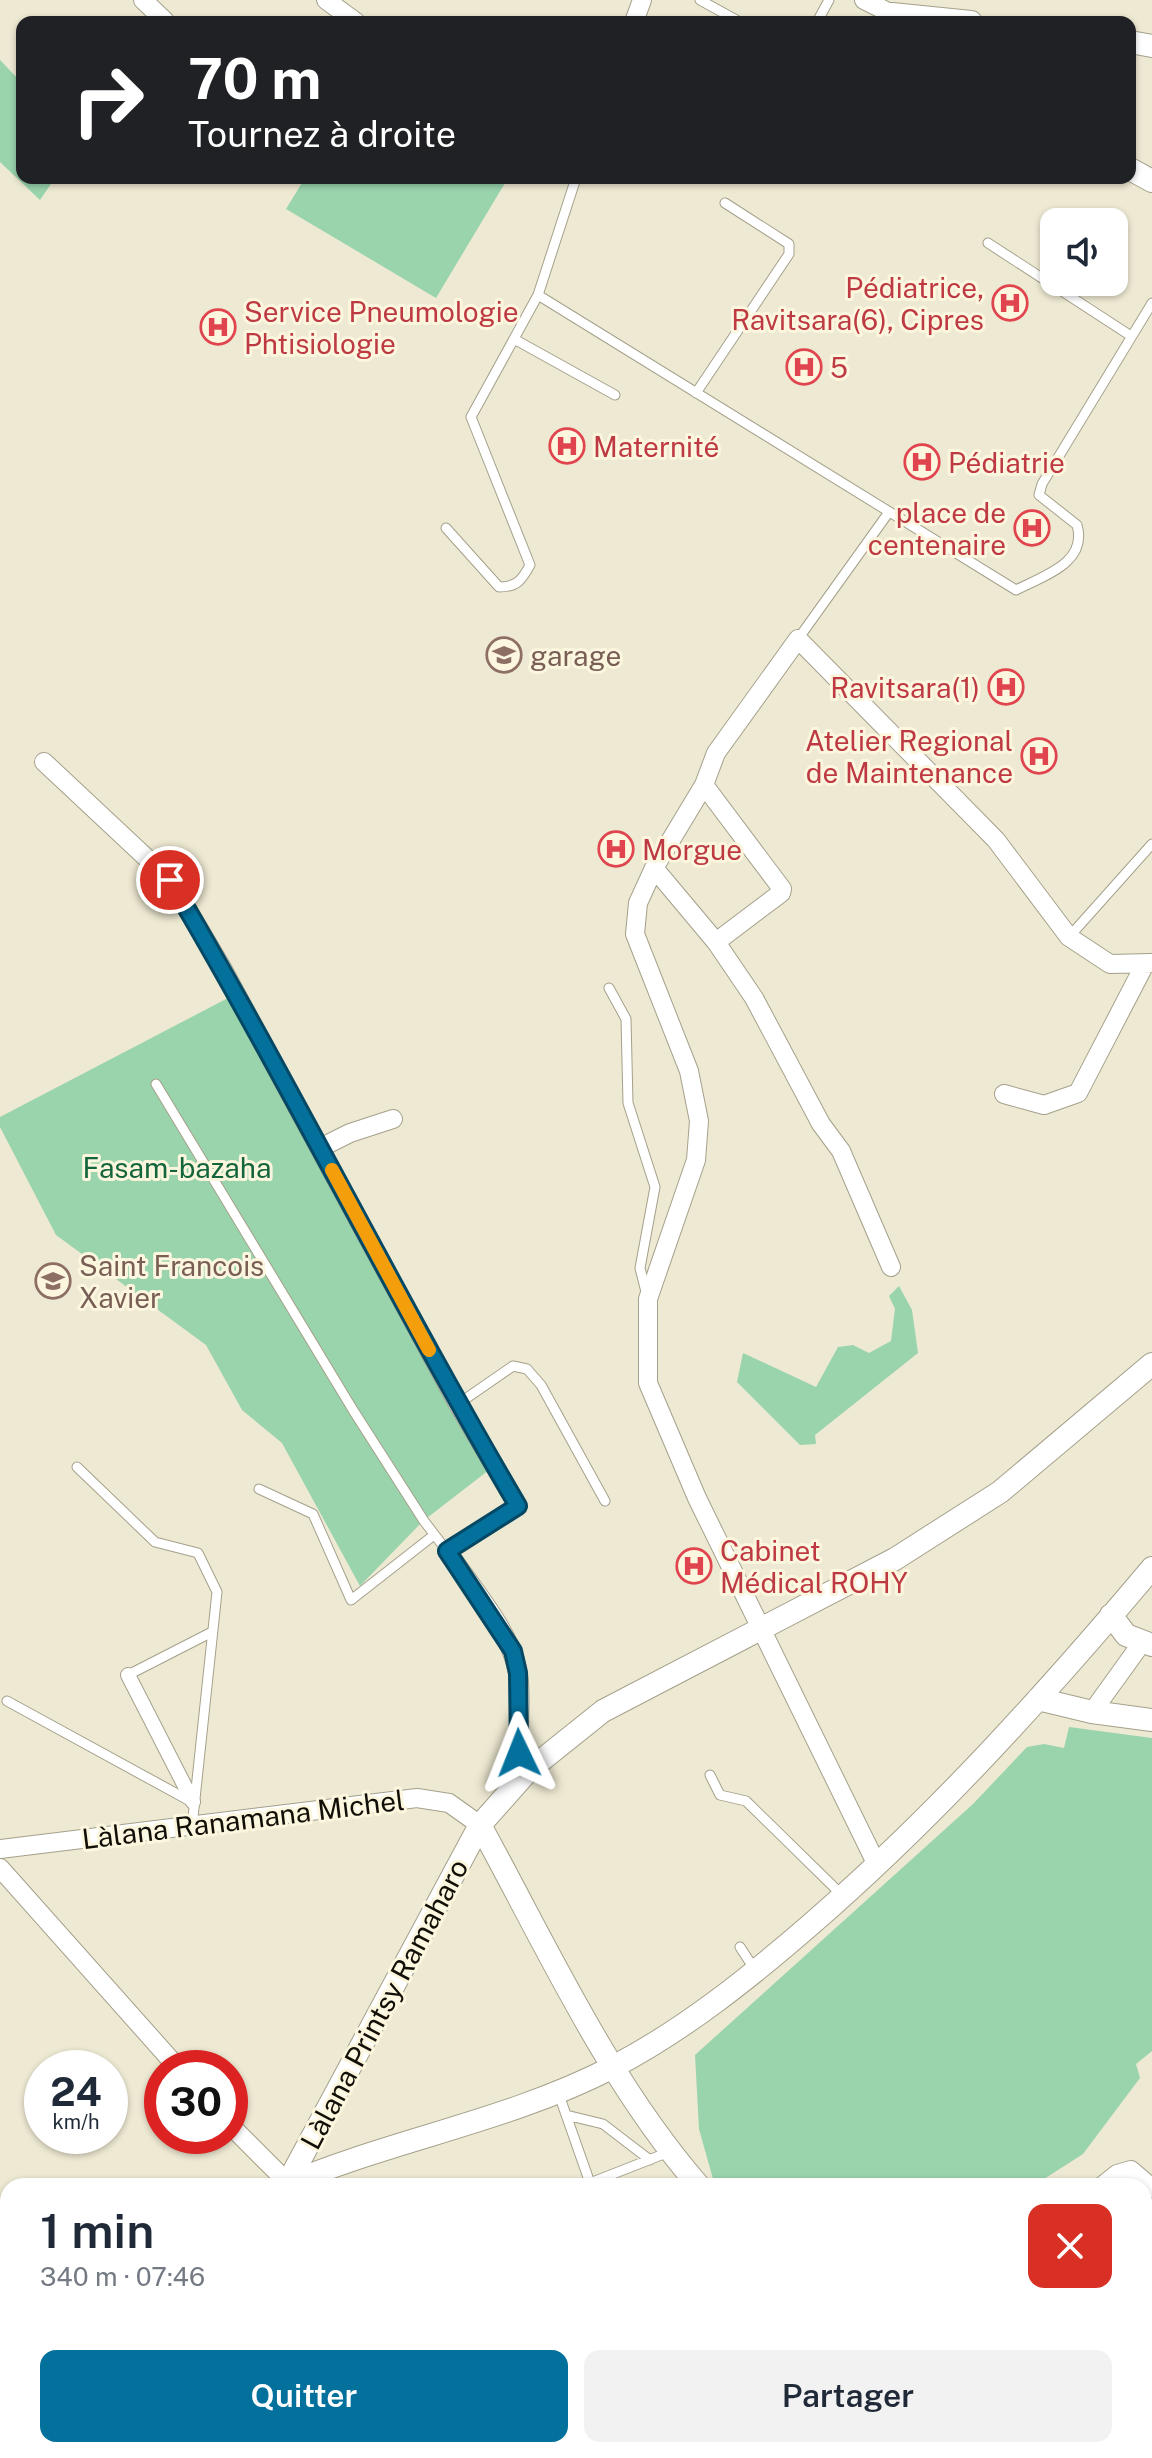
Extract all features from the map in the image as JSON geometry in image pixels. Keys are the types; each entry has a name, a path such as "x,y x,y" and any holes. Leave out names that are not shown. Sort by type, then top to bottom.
{"street":[{"path":"143,0 160,16"},
{"path":"326,0 348,16"},
{"path":"864,0 892,16"},
{"path":"877,1865 764,1628 697,1498 648,1383 648,1299 696,1160 699,1121 689,1071 635,934 638,903 654,868 704,785 716,753 798,639 996,840 1069,937 1110,964 1148,964 1078,1093 1044,1105 1004,1094"},
{"path":"44,762 170,880 458,1404 518,1506 447,1551 513,1651 518,1673 519,1753 528,1771"},
{"path":"704,785 782,889 781,893 716,942"},
{"path":"654,868 716,942 754,998 821,1124 841,1151 891,1267"},
{"path":"320,1148 350,1133 393,1119"},
{"name":"Làlana Printsy Ramaharo","path":"289,2178 480,1825 528,1771 603,1711 895,1559 1010,1485 1152,1364"},
{"path":"306,2178 558,2092 613,2067 756,1972 877,1865 1038,1699 1152,1568"},
{"path":"1092,1712 1146,1644 1126,1635 1111,1615"},
{"path":"128,1675 193,1802"},
{"path":"1038,1699 1092,1712 1152,1720"},
{"name":"Làlana Ranamana Michel","path":"0,1849 417,1798 449,1803 480,1825"},
{"path":"480,1825 660,2156 689,2178"},
{"path":"0,1868 162,2050"},
{"path":"248,2145 279,2178"},
{"path":"1112,2178 1131,2170 1140,2178"}],"lane":[{"path":"700,0 729,16"},
{"path":"446,528 499,587 512,587 522,579 530,565 471,417 538,295 574,184"},
{"path":"696,393 789,254 789,244 725,203"},
{"path":"988,243 1131,336"},
{"path":"538,295 1016,590 1070,560 1078,547 1077,525 1044,502 1039,495 1042,484 1152,303"},
{"path":"514,339 615,395"},
{"path":"798,639 889,512"},
{"path":"1069,937 1152,844"},
{"path":"609,988 626,1019 628,1103 655,1187 640,1268 642,1290 648,1299"},
{"path":"156,1084 353,1410 447,1551"},
{"path":"458,1404 513,1366 527,1369 541,1385 605,1501"},
{"path":"77,1467 155,1542 198,1553 217,1592 192,1827"},
{"path":"259,1489 313,1514 351,1600 434,1535"},
{"path":"128,1675 212,1632"},
{"path":"7,1701 193,1802"},
{"path":"710,1775 720,1795 746,1801 843,1896"},
{"path":"740,1947 756,1972"},
{"path":"558,2092 588,2178"},
{"path":"566,2115 603,2124 660,2156"},
{"path":"603,2178 660,2156"}],"green space":[{"path":"0,60 16,77 16,177 0,162"},
{"path":"23,184 51,184 40,200"},
{"path":"301,184 504,184 436,298 286,209"},
{"name":"Fasam-bazaha","path":"228,998 489,1470 423,1521 360,1586 282,1443 242,1410 206,1345 56,1235 0,1127 0,1117"},
{"path":"899,1286 912,1310 918,1353 815,1435 816,1444 800,1445 737,1382 743,1353 816,1387 838,1347 853,1345 869,1353 891,1341 895,1309 889,1296"},
{"path":"1069,1727 1152,1738 1152,2051 1136,2064 1140,2078 1083,2154 1046,2178 713,2178 699,2129 695,2055 973,1804 1027,1747 1044,1744 1064,1748"}],"slow traffic":[{"path":"332,1170 429,1350"}],"place":[{"name":"Pédiatrice, Ravitsara(6), Cipres","path":"1010,303"},
{"name":"Service Pneumologie Phtisiologie","path":"218,327"},
{"name":"5","path":"804,367"},
{"name":"Maternité","path":"567,446"},
{"name":"Pédiatrie","path":"922,462"},
{"name":"place de centenaire","path":"1032,528"},
{"name":"garage","path":"504,655"},
{"name":"Ravitsara(1)","path":"1006,687"},
{"name":"Atelier Regional de Maintenance","path":"1039,756"},
{"name":"Morgue","path":"616,849"},
{"name":"Saint Francois Xavier","path":"53,1281"},
{"name":"Cabinet Médical ROHY","path":"694,1566"}],"route":[{"path":"170,880 222,968 458,1404 518,1506 447,1551 513,1651 518,1673 519,1753"}]}
